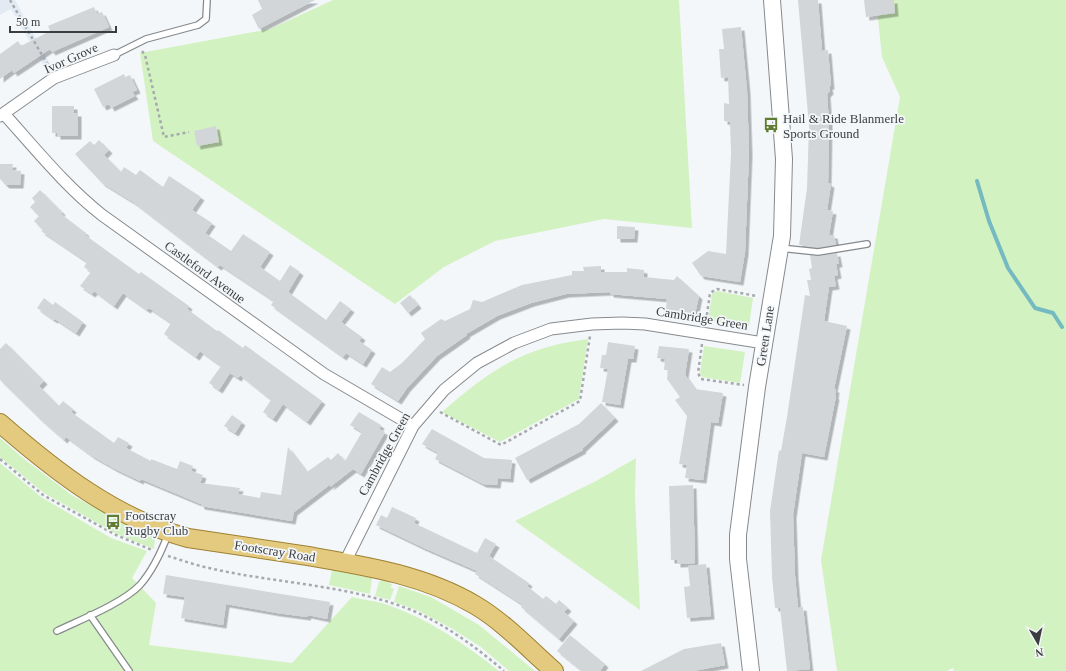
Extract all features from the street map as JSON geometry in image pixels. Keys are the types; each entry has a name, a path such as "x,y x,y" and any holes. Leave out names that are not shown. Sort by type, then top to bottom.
{"main road":[{"name":"Green Lane","path":"751,671 738,559 738,535 757,387 780,248 784,159 772,0"},
{"name":"Footscray Road","path":"0,423 36,454 70,480 138,520 168,533 188,538 345,562 420,580 458,596 495,620 554,671"}],"street":[{"name":"Ivor Grove","path":"2,115 54,78 114,55"},
{"name":"Castleford Avenue","path":"2,115 90,206 324,374 413,426"},
{"name":"Cambridge Green","path":"345,562 413,426 428,406 444,390 477,363 514,343 551,329 592,324 646,324 764,343"}],"lane":[{"path":"114,55 146,39 198,25 206,19 207,0"},
{"path":"780,248 818,252 867,244"},
{"path":"57,631 117,602 139,586 161,554 168,533"},
{"path":"90,615 129,671"}],"path":[{"path":"10,0 54,78"},
{"path":"138,43 144,55 164,137 190,132"},
{"path":"757,387 701,379 698,373 710,293 717,289 771,298"},
{"path":"428,406 501,445 580,401 592,324"},
{"path":"0,459 43,494 116,535 161,554 209,568 314,585 384,601 416,612 449,630 479,650 504,671"}],"shaded area":[{"path":"0,0 15,0 54,71 48,73 11,9 0,15"}],"green space":[{"path":"333,0 679,0 692,228 604,219 495,241 444,267 395,304 153,141 140,53 270,29"},
{"path":"876,0 1066,0 1066,671 954,671 953,668 947,671 837,671 821,560 900,97 882,57"},
{"path":"717,291 753,298 749,326 708,321 712,294"},
{"path":"588,339 579,399 500,442 442,412 476,384 509,363 545,348"},
{"path":"704,346 745,352 740,383 702,377 700,373"},
{"path":"0,438 24,459 73,496 155,539 154,549 117,534 44,493 0,457"},
{"path":"636,458 635,496 640,610 515,521 598,480"},
{"path":"0,463 41,497 111,538 147,551 132,578 156,603 149,645 292,663 352,597 384,604 433,625 473,651 499,671 0,671"},
{"path":"332,570 372,578 370,594 329,585"},
{"path":"382,580 392,584 391,588 394,589 390,600 375,596 379,582"},
{"path":"399,586 431,597 479,625 535,671 509,671 481,647 451,628 417,610 394,602"}],"building":[{"path":"258,0 315,0 259,29 252,15 262,9"},
{"path":"798,0 818,0 822,51 828,50 831,86 829,86 830,91 827,94 829,123 828,183 831,184 827,210 833,211 829,235 834,235 836,245 818,248 799,245 807,188 809,126"},
{"path":"864,0 894,0 895,13 866,17"},
{"path":"94,7 97,14 102,12 109,27 52,52 50,49 14,73 12,70 0,79 0,54 18,41 21,46 50,31 48,26"},
{"path":"741,27 747,91 749,153 745,252 740,282 701,276 692,263 708,251 726,254 731,153 730,122 724,121 724,103 729,104 728,77 721,78 719,49 724,49 722,29"},
{"path":"124,74 125,77 130,75 137,90 132,92 135,96 111,108 109,104 103,107 94,89"},
{"path":"52,106 74,106 74,113 78,113 78,136 57,136 57,133 52,133"},
{"path":"216,126 219,142 197,146 194,131"},
{"path":"99,140 109,150 104,155 121,172 124,167 136,175 140,170 163,187 169,176 201,197 192,210 212,223 205,233 231,251 243,234 270,252 260,267 280,281 290,265 300,272 288,292 326,320 340,301 351,309 341,322 362,337 359,341 372,350 363,364 346,353 343,357 271,305 274,301 220,265 218,267 133,202 102,183 75,154 90,141 94,145"},
{"path":"0,164 13,164 12,170 21,171 20,185 6,185 0,179"},
{"path":"40,190 62,212 61,214 86,233 85,235 139,274 141,272 189,306 187,309 217,331 218,330 243,348 245,345 322,401 307,422 283,404 273,419 263,412 271,400 240,375 238,378 230,373 219,390 209,383 221,366 200,351 196,357 164,334 171,323 149,308 147,310 123,293 114,306 94,291 92,294 80,286 91,272 84,267 87,262 41,231 43,230 34,221 39,216 30,207 35,202 32,198"},
{"path":"617,226 635,227 634,239 617,239"},
{"path":"837,253 839,264 836,264 838,275 834,276 836,286 829,287 824,321 847,326 834,389 836,389 836,396 824,457 802,453 793,515 795,576 798,608 803,607 810,669 787,671 780,608 775,608 772,577 770,511 779,450 781,451 787,417 805,295 810,296 807,280 811,280 809,269 812,268 810,255 818,256"},
{"path":"601,266 601,272 627,272 627,268 644,270 644,277 674,280 677,276 699,296 695,314 666,309 667,299 610,294 610,292 566,294 531,303 497,316 466,334 467,335 437,356 407,388 398,401 371,384 382,367 390,372 402,363 425,339 421,333 441,319 445,321 470,309 473,300 482,302 522,285 572,275 572,271 584,271 583,267"},
{"path":"410,295 418,305 408,313 400,303"},
{"path":"44,298 53,305 55,302 83,322 76,333 37,308"},
{"path":"608,342 635,346 633,359 628,359 620,405 602,402 608,369 600,368 602,355 606,355"},
{"path":"6,343 44,381 39,386 59,406 63,401 73,409 71,412 114,443 118,437 129,443 126,448 151,461 151,459 177,469 180,461 193,466 191,471 203,475 200,483 240,488 238,494 260,498 261,492 281,495 288,447 307,472 328,457 331,460 338,453 345,461 362,432 350,425 359,412 381,425 379,429 385,432 361,474 353,469 330,487 332,483 294,512 292,521 201,506 201,504 141,479 140,481 115,469 92,456 66,437 64,440 0,380 0,349"},
{"path":"659,346 689,349 685,375 695,389 723,393 718,423 711,422 703,480 685,478 687,465 679,464 687,416 675,400 680,397 667,379 668,370 664,370 665,359 657,358"},
{"path":"601,403 615,418 582,449 583,450 527,480 515,458 579,424"},
{"path":"232,415 242,422 235,433 224,426"},
{"path":"432,429 484,458 512,460 510,479 498,478 497,485 483,484 435,459 438,453 422,444"},
{"path":"693,485 695,563 677,564 677,560 671,560 669,486"},
{"path":"392,507 416,518 414,523 477,553 485,538 496,544 489,556 529,583 527,586 543,599 546,596 556,604 559,600 568,608 564,612 574,621 559,639 521,607 523,605 475,574 477,571 376,525 381,515 387,518"},
{"path":"706,564 711,616 687,618 684,587 690,586 688,566"},
{"path":"166,575 330,602 327,619 308,615 307,617 277,613 226,604 223,625 181,618 185,597 163,594"},
{"path":"570,635 605,664 600,671 582,671 557,651"},
{"path":"721,643 725,665 693,671 641,671 684,649"}],"waterway":[{"path":"977,181 989,221 1008,268 1035,308 1053,313 1062,327"}],"place":[{"name":"Hail & Ride Blanmerle Sports Ground","path":"771,125"},
{"name":"Footscray Rugby Club","path":"113,522"}]}
